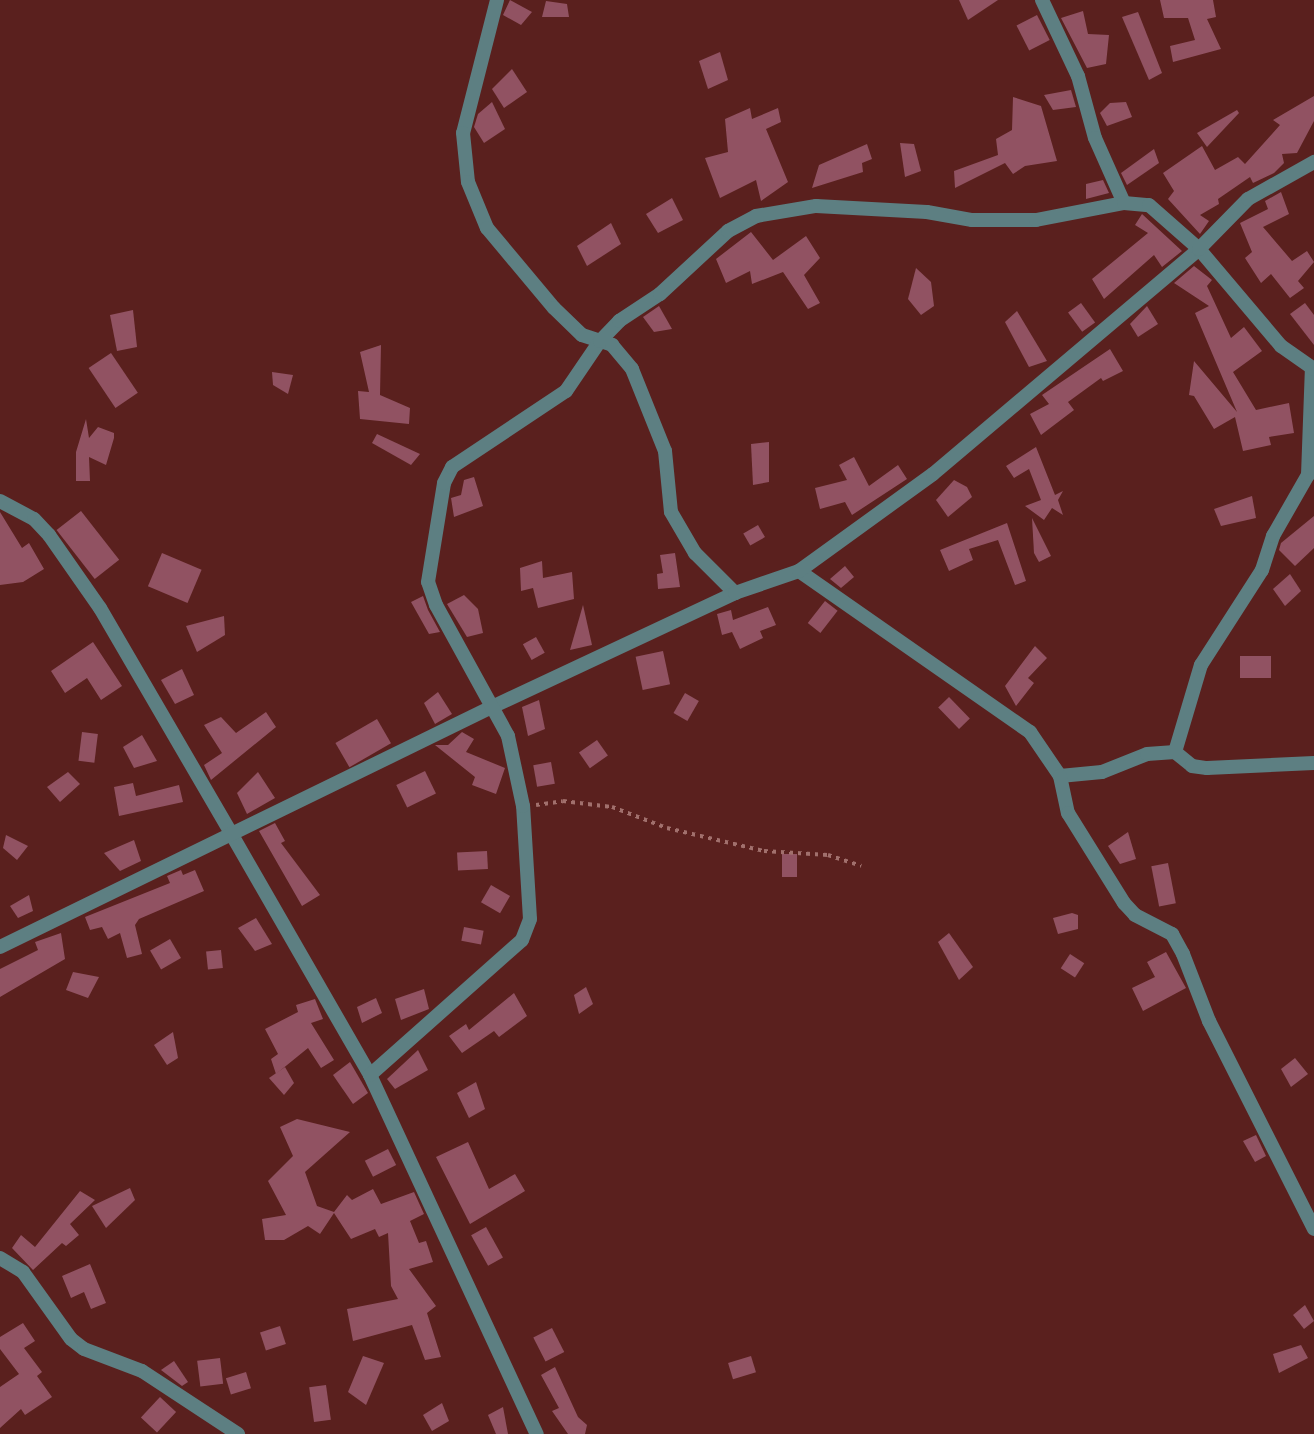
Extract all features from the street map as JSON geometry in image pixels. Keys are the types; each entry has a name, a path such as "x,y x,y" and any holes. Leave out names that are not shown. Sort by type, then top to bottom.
{"street":[{"path":"497,0 463,134 468,182 487,228 537,288 582,335 611,345 632,369 665,451 671,512 695,553 735,593"},
{"path":"1042,0 1078,76 1095,138 1124,202"},
{"path":"0,947 125,883 232,835 494,706 735,593 799,571 933,474 1199,249 1248,199 1314,162"},
{"path":"370,1075 522,940 530,919 523,806 508,736 494,706 436,605 428,582 444,483 452,467 566,391 600,341 728,231 756,216 817,206 926,212 972,220 1036,220 1124,202 1149,205 1199,249 1281,346 1313,369 1308,475 1273,536 1262,570 1201,665 1175,752"},
{"path":"0,501 34,519 71,566 232,835 370,1075 537,1434"},
{"path":"799,571 1030,732 1060,776 1068,813 1124,903 1135,915 1172,934 1178,944 1209,1021 1314,1229"},
{"path":"1060,776 1102,772 1147,754 1175,752 1192,766 1207,768 1314,763"},
{"path":"0,1258 23,1272 71,1339 84,1349 142,1371 238,1434"}],"path":[{"path":"523,806 563,801 612,807 667,828 751,848 828,855 861,866"}],"building":[{"path":"510,0 532,12 521,25 503,15"},
{"path":"959,0 998,0 968,20"},
{"path":"1160,0 1213,0 1216,17 1207,19 1221,49 1173,62 1170,46 1195,40 1188,18 1164,18"},
{"path":"546,1 567,4 569,17 542,17"},
{"path":"1083,11 1088,34 1109,35 1106,64 1087,68 1061,18"},
{"path":"1138,12 1162,73 1149,80 1122,17"},
{"path":"1037,15 1050,40 1029,50 1017,25"},
{"path":"720,52 728,80 708,89 699,61"},
{"path":"512,69 527,92 504,108 492,89"},
{"path":"1071,90 1076,107 1053,110 1044,95"},
{"path":"1314,96 1314,121 1297,153 1282,154 1284,163 1274,173 1253,183 1250,177 1218,199 1219,204 1200,215 1209,221 1200,234 1168,199 1174,191 1163,173 1202,146 1215,170 1238,157 1245,164 1280,125 1273,120"},
{"path":"1013,97 1041,106 1057,161 1025,166 1013,174 1005,163 955,188 954,171 998,155 996,139 1012,130"},
{"path":"492,102 505,129 484,143 474,127 478,114"},
{"path":"1126,102 1132,117 1107,126 1100,113 1110,103"},
{"path":"750,108 752,119 778,108 781,122 766,129 788,182 761,201 756,180 720,198 705,158 728,152 725,119"},
{"path":"1237,110 1239,113 1207,147 1197,133"},
{"path":"900,143 914,144 921,171 905,177"},
{"path":"867,144 872,159 862,163 863,172 812,188 819,165"},
{"path":"1154,149 1159,163 1127,185 1121,173"},
{"path":"1103,180 1109,193 1086,199 1086,184"},
{"path":"1281,192 1289,214 1263,227 1292,261 1307,251 1314,262 1298,281 1304,288 1290,298 1271,274 1261,283 1245,258 1252,252 1240,223 1268,209 1265,201"},
{"path":"672,198 683,220 658,233 646,214"},
{"path":"1142,214 1182,251 1162,267 1154,255 1104,299 1092,279 1148,233 1135,225"},
{"path":"611,223 621,244 587,266 577,246"},
{"path":"751,232 773,260 806,236 820,258 804,275 820,303 808,309 783,272 752,284 750,271 726,283 716,259"},
{"path":"1194,266 1212,280 1207,286 1231,338 1244,327 1262,351 1233,372 1256,410 1289,403 1294,433 1269,437 1271,445 1243,451 1235,417 1214,429 1194,396 1189,395 1194,361 1237,412 1195,313 1209,306 1174,283"},
{"path":"916,268 931,282 934,306 921,315 908,299"},
{"path":"1081,303 1095,322 1082,332 1068,312"},
{"path":"1305,303 1314,315 1314,345 1290,314"},
{"path":"659,306 672,329 654,332 643,317"},
{"path":"1147,306 1158,324 1138,337 1130,324"},
{"path":"133,310 137,347 117,351 110,315"},
{"path":"1017,311 1047,361 1029,367 1005,322"},
{"path":"381,345 380,395 410,408 409,424 360,419 358,391 369,392 360,352"},
{"path":"1110,349 1123,371 1103,381 1101,378 1068,402 1074,410 1041,435 1030,414 1049,404 1042,395"},
{"path":"111,353 138,393 115,408 89,368"},
{"path":"272,372 293,375 288,394 273,385"},
{"path":"86,419 89,438 98,427 114,433 114,438 106,465 89,457 90,481 76,481 76,452"},
{"path":"377,434 420,454 411,465 372,443"},
{"path":"769,442 769,482 753,485 751,444"},
{"path":"1036,447 1055,495 1063,491 1058,500 1063,515 1052,508 1044,520 1025,506 1041,500 1029,469 1014,478 1006,466"},
{"path":"854,457 869,486 898,465 907,479 852,515 845,502 820,509 815,488 847,480 839,465"},
{"path":"474,477 483,506 454,517 451,498 461,495 464,480"},
{"path":"954,480 967,487 972,497 948,517 936,500"},
{"path":"1252,496 1256,518 1221,526 1214,509"},
{"path":"81,511 119,560 95,579 57,530"},
{"path":"0,512 22,548 29,543 44,569 23,582 0,585"},
{"path":"1314,516 1314,548 1295,566 1279,550 1281,543"},
{"path":"1032,518 1051,556 1039,562 1034,553"},
{"path":"1007,523 1026,581 1015,585 998,540 969,549 973,560 949,571 940,550"},
{"path":"758,525 765,537 750,546 743,534"},
{"path":"162,553 202,570 188,603 148,586"},
{"path":"675,553 680,587 658,589 657,574 663,573 660,555"},
{"path":"542,561 543,578 572,572 574,599 538,608 533,588 521,591 520,568"},
{"path":"845,566 854,577 841,588 830,579"},
{"path":"1290,574 1301,591 1285,606 1273,589"},
{"path":"464,595 478,609 483,633 467,637 447,604"},
{"path":"423,596 440,632 429,634 411,602"},
{"path":"825,601 838,611 820,633 808,623"},
{"path":"583,605 592,645 570,650"},
{"path":"768,607 776,625 760,631 763,638 740,649 732,632 722,635 717,614 731,610 733,620"},
{"path":"224,616 225,635 197,652 186,626"},
{"path":"536,637 545,653 532,660 523,644"},
{"path":"93,642 122,686 101,700 87,678 65,693 51,671"},
{"path":"1035,646 1047,658 1028,678 1034,683 1016,706 1005,686"},
{"path":"663,651 670,684 643,690 636,657"},
{"path":"1240,656 1271,656 1271,678 1240,678"},
{"path":"182,669 194,695 175,704 161,680"},
{"path":"438,692 452,714 435,724 424,703"},
{"path":"685,693 699,701 687,721 674,713"},
{"path":"949,697 970,719 959,729 938,707"},
{"path":"539,700 545,729 528,736 522,707"},
{"path":"266,712 276,727 211,780 204,765 222,753 204,725 221,717 236,733"},
{"path":"377,719 391,743 349,767 335,743"},
{"path":"82,732 98,734 94,763 78,761"},
{"path":"462,732 474,739 466,752 505,768 496,794 472,785 475,777 435,745 448,745"},
{"path":"142,735 157,761 134,768 123,747"},
{"path":"597,740 608,756 590,768 579,753"},
{"path":"551,762 555,784 537,787 533,765"},
{"path":"425,771 436,793 407,807 396,785"},
{"path":"68,772 80,784 60,802 47,787"},
{"path":"258,772 275,798 247,814 237,793"},
{"path":"133,783 136,796 179,785 183,802 119,816 114,787"},
{"path":"275,823 285,841 281,843 320,895 302,906 259,831"},
{"path":"1128,832 1136,859 1120,864 1108,846"},
{"path":"6,835 28,846 17,860 3,848"},
{"path":"134,840 141,861 120,871 104,853"},
{"path":"487,851 488,869 458,871 457,853"},
{"path":"782,854 797,854 797,877 782,877"},
{"path":"1168,863 1176,903 1159,906 1151,866"},
{"path":"181,870 183,875 195,870 204,891 139,919 135,925 142,954 127,958 120,933 108,939 102,927 90,930 85,917 170,883 167,876"},
{"path":"491,885 510,896 500,913 481,902"},
{"path":"29,895 33,911 18,918 10,906"},
{"path":"1072,913 1078,915 1078,929 1058,934 1053,918"},
{"path":"256,918 272,944 255,951 238,928"},
{"path":"464,927 484,931 481,945 461,941"},
{"path":"61,933 65,959 0,997 0,969 38,950 35,942"},
{"path":"949,933 973,967 959,980 938,942"},
{"path":"170,939 181,958 161,970 150,950"},
{"path":"221,950 223,968 208,969 206,952"},
{"path":"1166,952 1186,988 1143,1011 1132,988 1155,977 1147,962"},
{"path":"1070,954 1084,963 1075,978 1061,968"},
{"path":"73,972 99,977 88,998 66,990"},
{"path":"586,987 593,1004 579,1014 574,995"},
{"path":"424,989 429,1009 401,1020 395,999"},
{"path":"514,993 527,1016 499,1037 494,1031 462,1053 449,1036 466,1024 469,1030"},
{"path":"376,998 382,1013 362,1023 357,1007"},
{"path":"315,999 323,1019 311,1023 334,1060 321,1068 308,1048 276,1074 271,1059 278,1054 265,1029 298,1012 296,1005"},
{"path":"173,1032 178,1058 167,1065 154,1045"},
{"path":"418,1050 428,1070 395,1089 387,1079"},
{"path":"1295,1058 1308,1074 1291,1087 1281,1069"},
{"path":"350,1062 368,1093 353,1104 333,1075"},
{"path":"285,1067 294,1083 284,1095 269,1078"},
{"path":"476,1082 485,1109 469,1118 457,1093"},
{"path":"297,1119 350,1132 305,1172 317,1206 334,1212 347,1195 352,1200 373,1189 381,1204 414,1192 424,1214 410,1221 419,1243 426,1241 433,1262 409,1269 436,1306 427,1313 441,1357 425,1360 412,1325 353,1341 347,1309 398,1299 391,1286 388,1233 379,1237 375,1229 351,1239 334,1213 320,1234 308,1226 284,1240 265,1240 262,1219 286,1215 268,1181 293,1156 280,1127"},
{"path":"1256,1135 1266,1156 1255,1162 1243,1141"},
{"path":"468,1142 489,1189 515,1174 525,1191 470,1224 436,1157"},
{"path":"388,1149 396,1165 373,1177 365,1161"},
{"path":"130,1188 135,1200 106,1228 92,1206"},
{"path":"80,1191 95,1200 70,1224 79,1235 66,1246 62,1243 33,1270 12,1248 21,1235 35,1247"},
{"path":"486,1227 503,1258 488,1266 471,1235"},
{"path":"90,1264 106,1303 91,1309 84,1292 71,1298 62,1276"},
{"path":"1305,1305 1314,1321 1304,1329 1293,1315"},
{"path":"23,1323 35,1341 24,1348 42,1372 37,1376 52,1397 25,1415 21,1409 0,1428 0,1387 19,1374 0,1349 0,1337"},
{"path":"280,1326 286,1344 266,1351 260,1332"},
{"path":"552,1328 564,1352 546,1362 533,1338"},
{"path":"1301,1345 1308,1358 1279,1373 1273,1354"},
{"path":"363,1356 384,1363 366,1405 348,1392"},
{"path":"751,1356 756,1372 733,1379 728,1363"},
{"path":"220,1358 223,1384 200,1387 197,1361"},
{"path":"174,1361 188,1382 182,1386 161,1370"},
{"path":"555,1367 578,1417 587,1425 585,1434 568,1434 552,1411 559,1408 541,1375"},
{"path":"246,1372 251,1388 231,1394 226,1378"},
{"path":"326,1385 331,1420 314,1422 309,1387"},
{"path":"160,1397 176,1412 157,1432 141,1417"},
{"path":"442,1403 449,1421 432,1431 423,1415"},
{"path":"503,1407 508,1434 496,1434 488,1415"}]}
